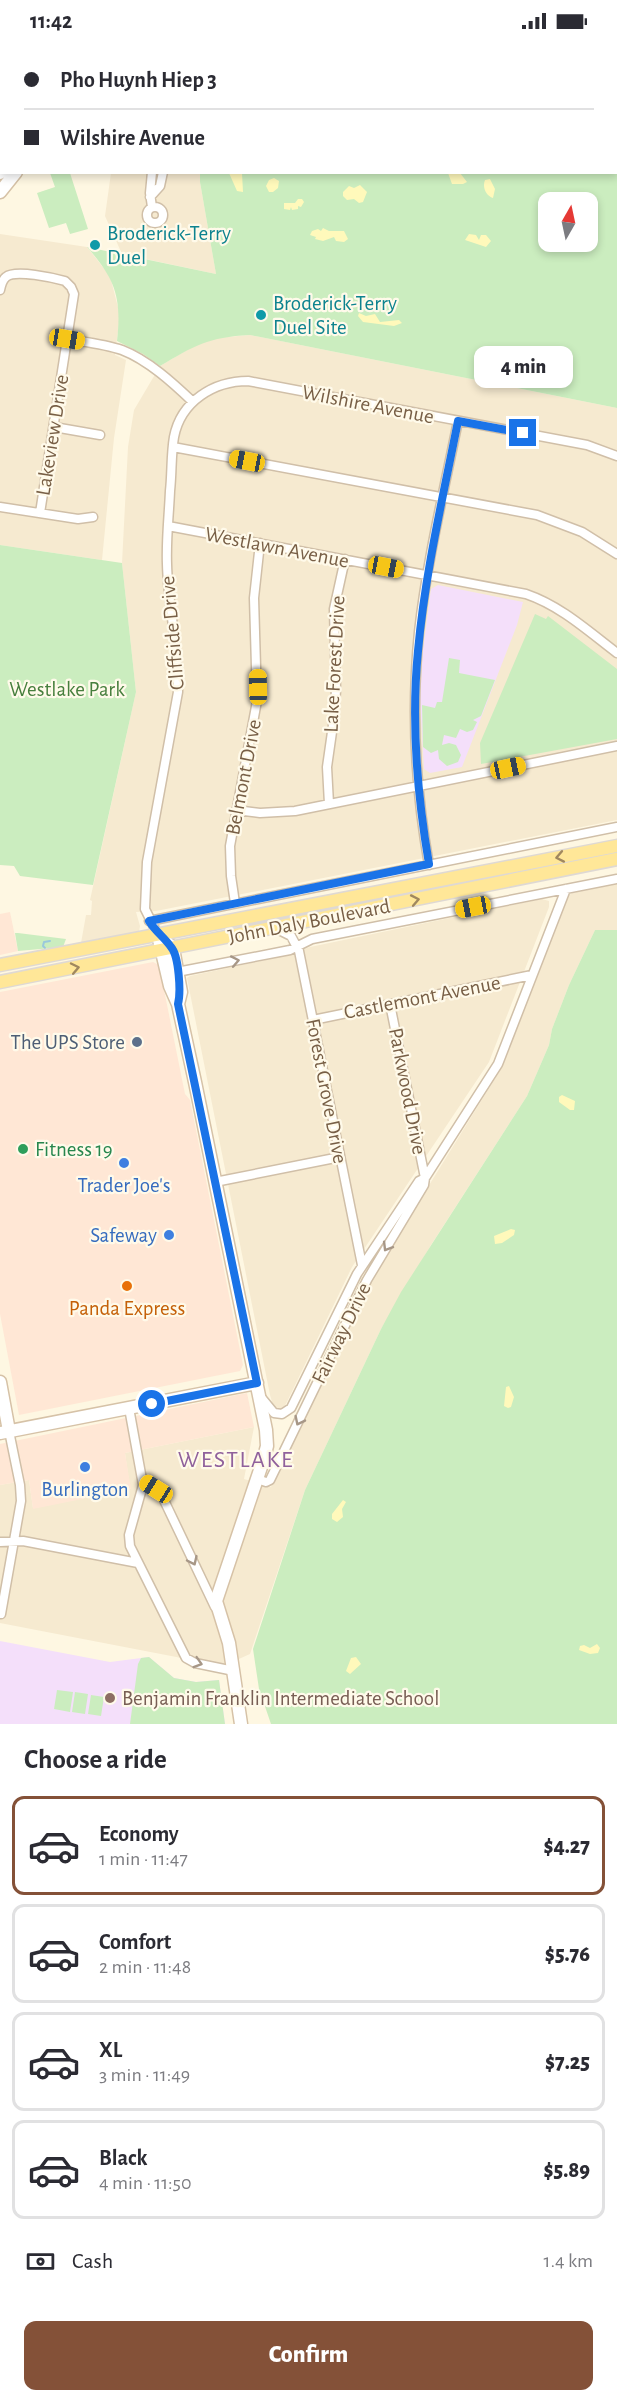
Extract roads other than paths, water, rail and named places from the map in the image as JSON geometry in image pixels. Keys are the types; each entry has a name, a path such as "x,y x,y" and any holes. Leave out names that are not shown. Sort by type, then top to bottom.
{"main road":[{"name":"John Daly Boulevard","path":"0,965 617,846"},
{"name":"John Daly Boulevard","path":"0,982 617,859"},
{"path":"0,960 14,963"}],"street":[{"path":"0,192 14,174"},
{"path":"152,174 150,197 152,207"},
{"path":"150,197 160,186 163,174"},
{"name":"Lakeview Drive","path":"0,291 4,279 14,274 61,280 71,287 74,298 40,513"},
{"path":"67,339 111,347 129,353 156,371 193,402"},
{"name":"Wilshire Avenue","path":"193,402 205,392 221,384 248,381 598,448 617,456"},
{"name":"Cliffside Drive","path":"158,935 149,921 144,902 148,854 178,692 167,565 173,447 179,422 193,402"},
{"path":"429,864 418,787 415,731 416,675 428,575 458,421"},
{"path":"54,427 100,435"},
{"path":"173,447 548,518 582,532 617,554"},
{"path":"0,507 78,519 93,517"},
{"name":"Westlawn Avenue","path":"168,526 510,591 540,599 567,614 617,653"},
{"name":"Belmont Drive","path":"235,903 230,856 236,810 257,701 253,613 260,543"},
{"name":"Lake Forest Drive","path":"328,804 327,767 336,690 334,609 345,559"},
{"path":"236,810 277,813 617,746"},
{"path":"149,921 617,827"},
{"path":"177,972 298,948 312,939 617,879"},
{"name":"Fairway Drive","path":"258,1388 274,1413 282,1414 291,1408 362,1265 419,1182 425,1178 498,1064 566,889"},
{"path":"275,928 291,936 298,948"},
{"path":"158,935 168,949 177,972 181,992 178,1004"},
{"name":"Forest Grove Drive","path":"298,948 362,1265"},
{"path":"168,949 170,986 178,1004 266,1430 267,1446 219,1587 216,1601 219,1613"},
{"name":"Castlemont Avenue","path":"313,1020 532,975"},
{"name":"Parkwood Drive","path":"390,1004 425,1178"},
{"path":"215,1182 340,1157"},
{"name":"Fairway Drive","path":"257,1479 266,1482 270,1480 363,1288 424,1185 425,1178"},
{"path":"0,1382 4,1432 21,1496 1,1614"},
{"path":"4,1432 129,1408 258,1388"},
{"path":"129,1408 143,1481 128,1539 183,1654 190,1661 234,1671"},
{"path":"143,1481 160,1492 219,1613 227,1635 241,1724"},
{"path":"0,1542 13,1541 138,1563"}],"waterway":[{"path":"45,948 44,942 50,941"}],"place":[{"name":"Broderick-Terry Duel","path":"95,245"},
{"name":"Broderick-Terry Duel Site","path":"261,315"},
{"name":"The UPS Store","path":"137,1042"},
{"name":"Fitness 19","path":"23,1149"},
{"name":"Trader Joe's","path":"124,1163"},
{"name":"Safeway","path":"169,1235"},
{"name":"Panda Express","path":"127,1286"},
{"name":"Burlington","path":"85,1467"},
{"name":"Benjamin Franklin Intermediate School","path":"110,1698"}],"district":[{"name":"WESTLAKE","path":"236,1459"}],"park label":[{"name":"Westlake Park","path":"67,689"}]}
